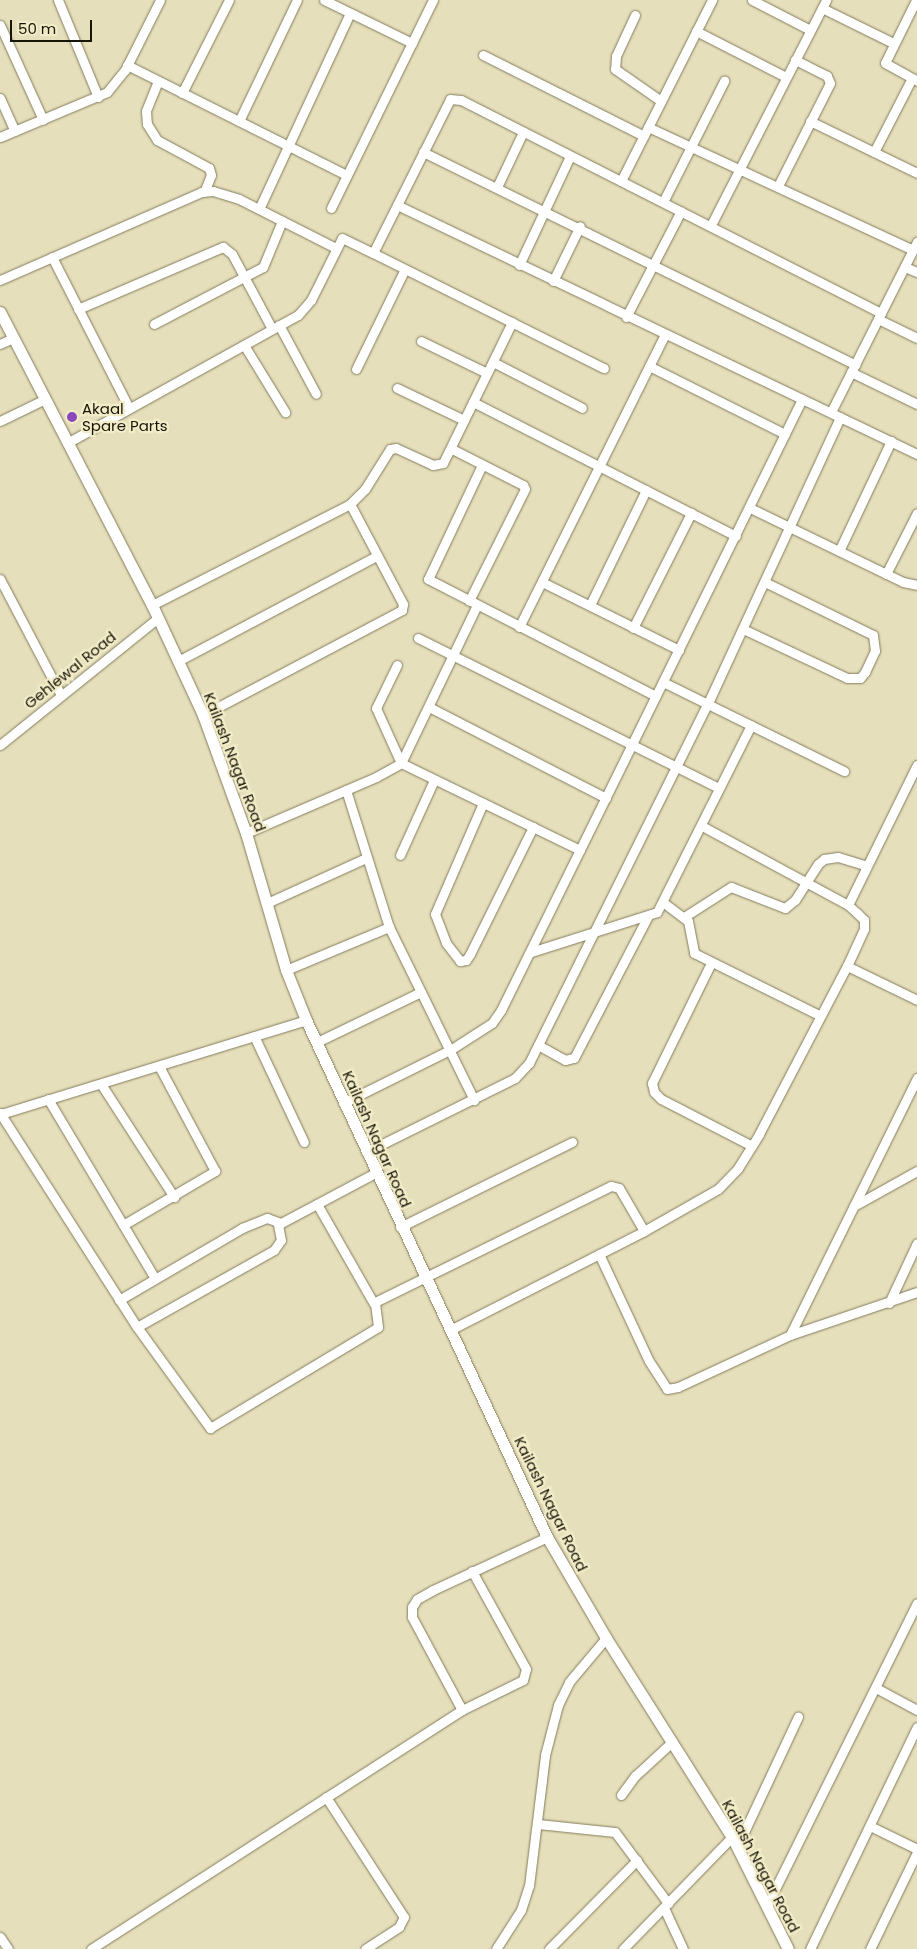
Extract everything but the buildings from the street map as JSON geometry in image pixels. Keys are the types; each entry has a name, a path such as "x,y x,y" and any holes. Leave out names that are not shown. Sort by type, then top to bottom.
{"street":[{"path":"58,0 98,97"},
{"path":"0,137 98,97 115,86 160,0"},
{"path":"182,93 228,0"},
{"path":"239,121 298,0"},
{"path":"324,0 412,43"},
{"path":"331,208 433,0"},
{"path":"621,181 712,0"},
{"path":"752,0 810,30"},
{"path":"874,152 914,79 885,63 916,0"},
{"path":"711,225 824,4 893,44"},
{"path":"259,209 287,145 350,13"},
{"path":"635,15 616,56 615,69 661,101"},
{"path":"0,25 43,120"},
{"path":"696,31 786,76"},
{"path":"483,55 644,136"},
{"path":"778,186 830,78 795,60"},
{"path":"127,65 347,176"},
{"path":"158,81 146,111 147,124 157,140 209,168 211,175 204,192"},
{"path":"663,202 724,81"},
{"path":"0,98 15,131"},
{"path":"373,253 450,99 461,100 711,225 917,338"},
{"path":"810,122 917,172"},
{"path":"648,127 738,170 915,246 831,412"},
{"path":"497,187 523,132"},
{"path":"423,152 654,263 917,404"},
{"path":"519,265 570,156"},
{"path":"0,280 204,192 224,193 336,248"},
{"path":"397,205 664,336 831,412 917,454"},
{"path":"626,317 682,211"},
{"path":"154,324 244,277 267,262 282,221"},
{"path":"553,281 580,226"},
{"path":"67,443 305,309 336,248 344,239 604,368"},
{"path":"78,309 222,247 232,254 244,277 316,394"},
{"path":"52,257 129,408"},
{"path":"905,266 917,272"},
{"path":"356,369 405,269"},
{"name":"Kailash Nagar Road","path":"0,312 43,400 152,605 203,714 246,833 286,970 306,1020 400,1227 452,1329 547,1537 606,1638 735,1842 788,1949"},
{"path":"152,605 350,504 364,489 390,449 396,448 438,466 452,449 464,420 512,322"},
{"path":"519,627 664,336"},
{"path":"0,344 12,338"},
{"path":"421,341 487,373"},
{"path":"244,344 285,412"},
{"path":"493,362 582,408"},
{"path":"649,366 785,434"},
{"path":"397,388 464,420"},
{"path":"343,1103 450,1050 492,1023 531,952 802,399"},
{"path":"0,421 43,400"},
{"path":"473,402 736,536"},
{"path":"366,1152 474,1100 523,1072 597,929 708,703 840,417"},
{"path":"839,551 891,441"},
{"path":"246,833 346,790 401,763 453,656 473,603 525,494 523,485 452,449"},
{"path":"482,465 428,579 656,696"},
{"path":"590,605 646,490"},
{"path":"203,714 402,610 403,604 350,504"},
{"path":"750,508 903,582 917,585"},
{"path":"633,628 691,513"},
{"path":"886,574 917,513"},
{"path":"178,661 376,556"},
{"path":"0,579 61,695"},
{"path":"542,582 679,650"},
{"path":"743,629 847,678 860,678 875,651 873,636 765,582"},
{"name":"Gehlewal Road","path":"0,745 158,618"},
{"path":"418,638 719,788"},
{"path":"397,665 376,708 401,763 580,850"},
{"path":"663,682 844,771"},
{"path":"428,707 606,798"},
{"path":"538,1045 565,1060 574,1058 648,916 664,903 751,726"},
{"path":"848,905 917,765"},
{"path":"400,855 434,780"},
{"path":"346,790 389,927 474,1100"},
{"path":"483,803 435,914 446,943 460,960 466,960 470,954 533,827"},
{"path":"452,1329 644,1231 718,1189 738,1168 752,1146 846,966 864,929 864,920 848,905 702,826"},
{"path":"684,917 731,887 785,908 795,900 818,864 831,857 867,866"},
{"path":"268,903 366,858"},
{"path":"664,903 684,917 690,926 691,948 711,962 820,1015"},
{"path":"531,952 597,929 648,916"},
{"path":"286,970 389,927"},
{"path":"711,962 652,1083 654,1092 661,1099 752,1146"},
{"path":"846,966 916,998"},
{"path":"317,1042 421,992"},
{"path":"306,1020 160,1068 0,1114 137,1327 210,1428 378,1327 379,1321 374,1304 317,1204"},
{"path":"255,1038 304,1142"},
{"path":"123,1225 212,1175 215,1166 160,1068"},
{"path":"790,1335 917,1078"},
{"path":"101,1084 174,1197"},
{"path":"48,1100 154,1278"},
{"path":"400,1227 572,1142"},
{"path":"853,1206 917,1171"},
{"path":"278,1224 375,1173"},
{"path":"374,1304 425,1274 611,1186 619,1188 644,1231"},
{"path":"119,1300 154,1278 264,1218 278,1224"},
{"path":"137,1327 274,1250 281,1240 278,1224"},
{"path":"888,1303 917,1243"},
{"path":"599,1254 649,1361 667,1389 678,1388 790,1335 917,1292"},
{"path":"462,1710 412,1616 412,1607 417,1599 472,1571 547,1537"},
{"path":"91,1949 462,1710 518,1682 526,1673 472,1571"},
{"path":"767,1905 917,1603"},
{"path":"496,1949 521,1910 535,1858 545,1755 558,1706 569,1682 606,1638"},
{"path":"876,1688 917,1710"},
{"path":"623,1949 735,1842 798,1717"},
{"path":"810,1949 917,1727"},
{"path":"621,1795 635,1776 672,1742"},
{"path":"326,1797 404,1917 399,1927 365,1949"},
{"path":"538,1824 610,1829 621,1838 666,1906 680,1948"},
{"path":"870,1826 917,1851 870,1949"},
{"path":"549,1949 637,1860"},
{"path":"0,1937 8,1949"}],"place":[{"name":"Akaal Spare Parts","path":"72,417"}]}
